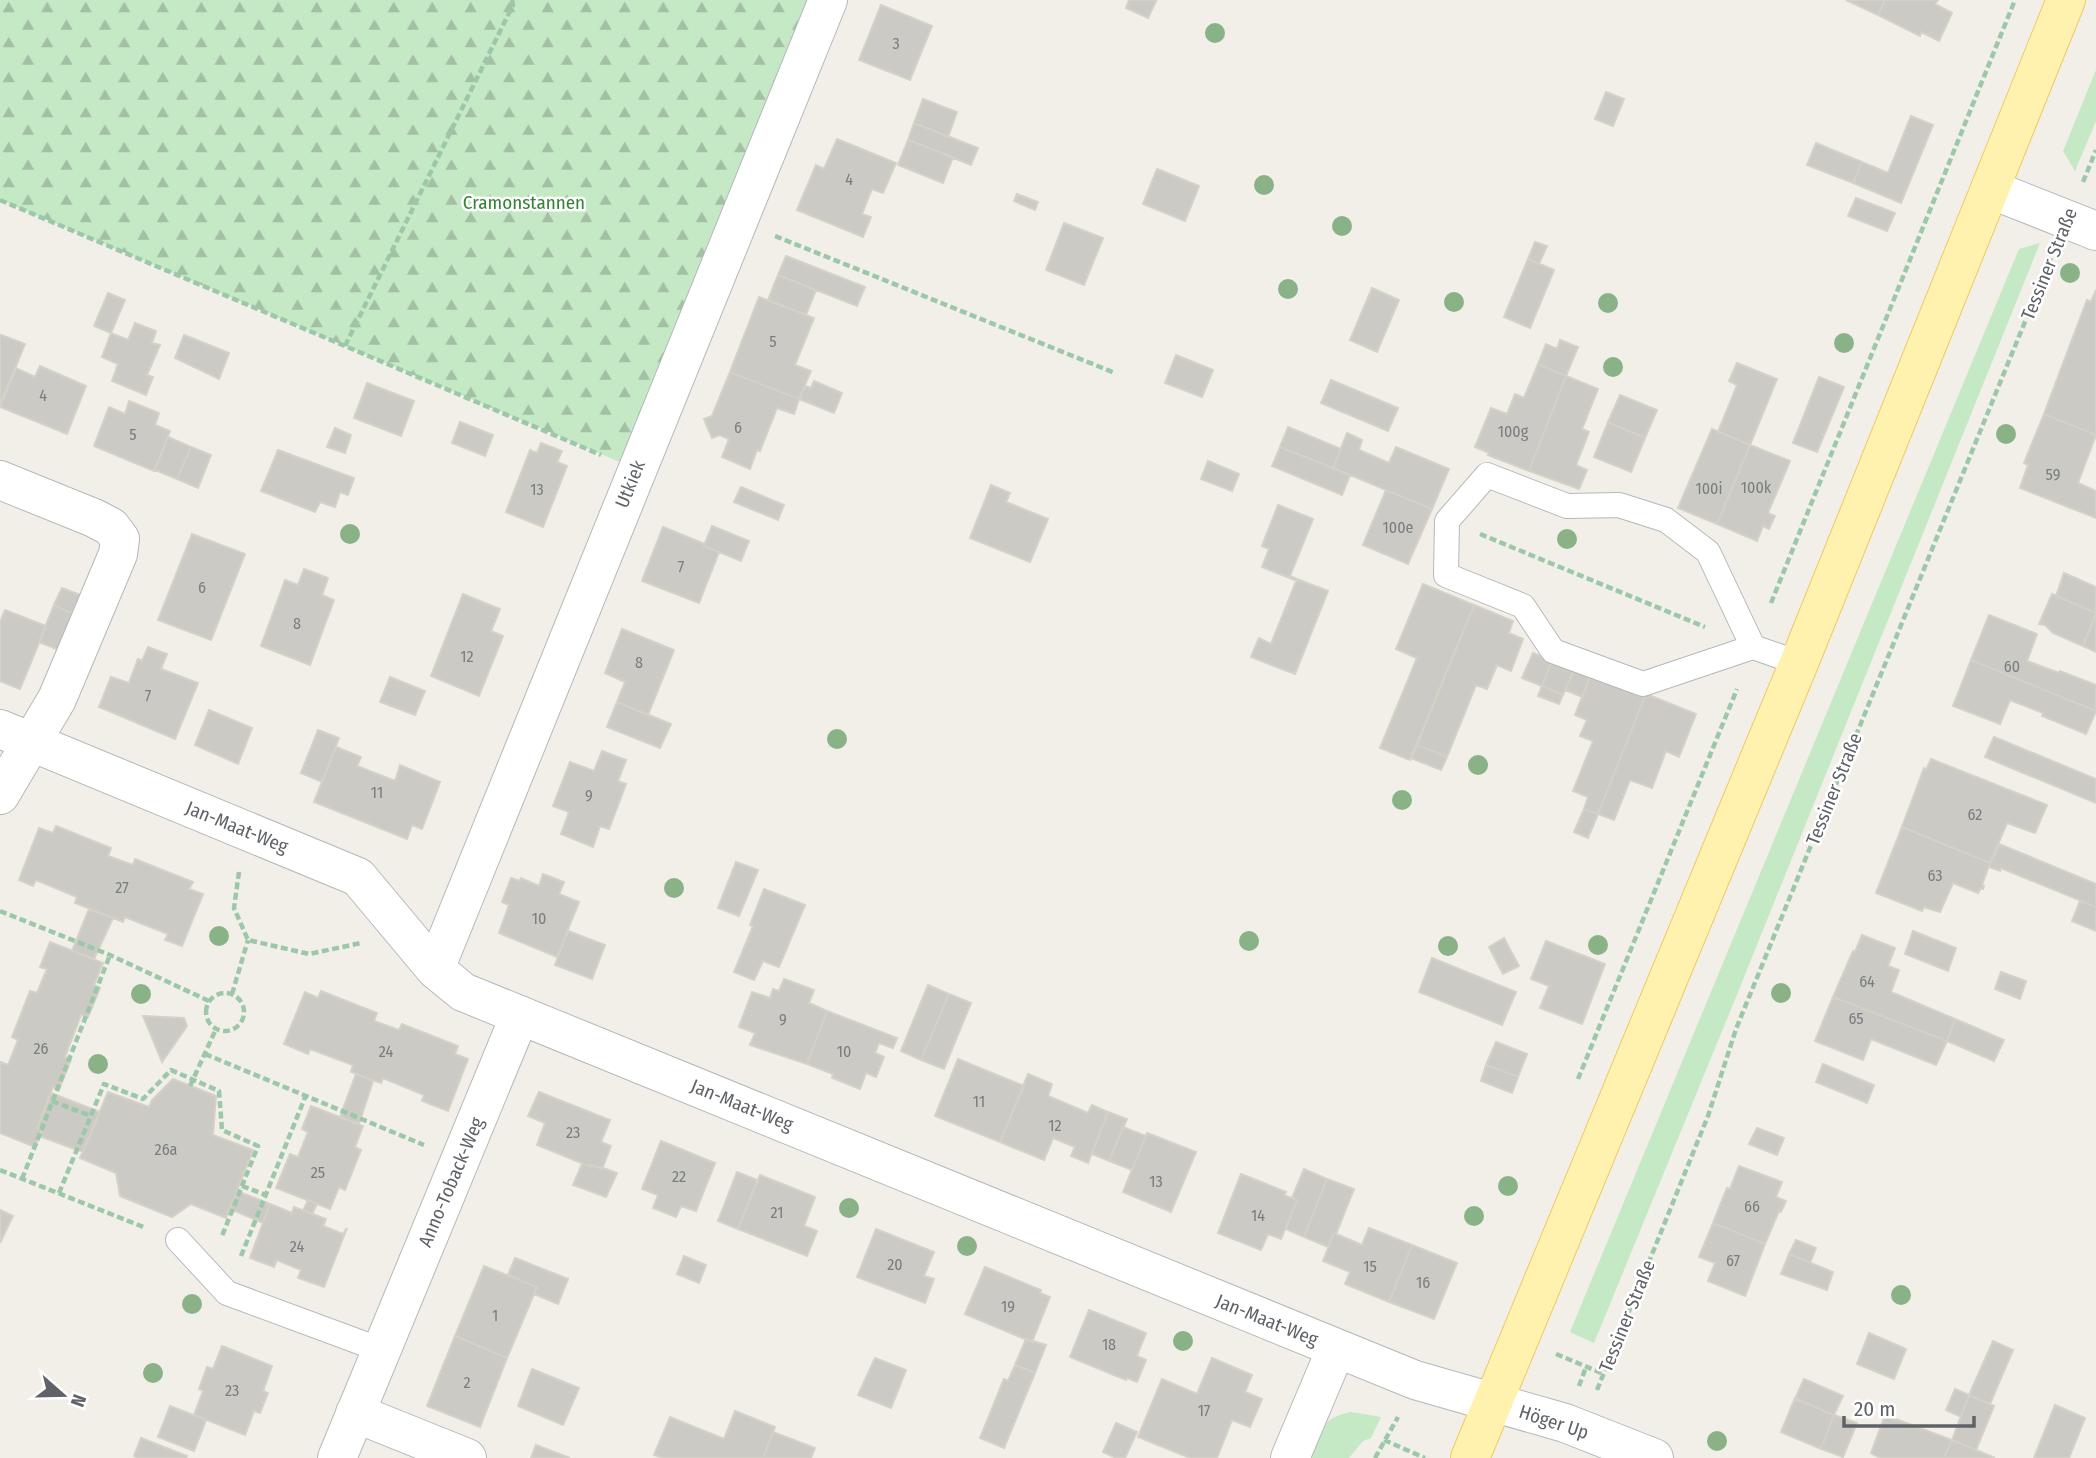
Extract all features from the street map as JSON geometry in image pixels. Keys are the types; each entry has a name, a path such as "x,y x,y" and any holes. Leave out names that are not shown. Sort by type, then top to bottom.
{"main road":[{"path":"1470,1458 1799,663 2066,0"}],"street":[{"name":"Utkiek","path":"435,969 828,0"},
{"path":"1990,189 2081,225"},
{"path":"0,480 94,518 111,527 120,539 118,554 57,699 17,736 0,795"},
{"name":"Jan-Maat-Weg","path":"17,736 358,877 435,969 463,992 1336,1349 1424,1383 1493,1403"},
{"name":"Anno-Toback-Weg","path":"337,1458 520,1015"},
{"path":"1290,1458 1336,1349"},
{"name":"Höger Up","path":"1493,1403 1565,1423 1654,1458"},
{"path":"355,1413 467,1458"}],"lane":[{"path":"1754,647 1708,552 1666,520 1619,505 1567,506 1487,475 1447,520 1446,575 1523,606 1553,651 1643,684 1754,647 1799,663"},
{"path":"178,1240 227,1293 382,1350"}],"path":[{"path":"345,346 513,5 512,0"},
{"name":"Tessiner Straße","path":"1580,1430 1708,1116 1736,1029 2081,225 2096,150"},
{"path":"0,200 636,470"},
{"path":"738,221 1115,373"},
{"path":"1447,520 1754,647"},
{"path":"232,994 248,940 234,908 244,830"},
{"path":"0,911 110,955 209,1001"},
{"path":"248,940 309,954 405,933"},
{"path":"22,1179 110,955"},
{"path":"219,993 238,997 244,1008 242,1020 234,1029 216,1029 205,1013 209,1001 219,993"},
{"path":"190,1086 216,1029"},
{"path":"205,1054 461,1160"},
{"path":"59,1193 104,1084 143,1099 171,1070 219,1091 222,1130 258,1146 208,1272"},
{"path":"227,1293 306,1095"},
{"path":"52,1101 90,1116"},
{"path":"0,1170 178,1240"},
{"path":"242,1186 266,1195"},
{"path":"1375,1458 1398,1417"},
{"path":"1384,1440 1424,1458"}],"green space":[{"name":"Cramonstannen","path":"0,0 828,0 636,469 0,200"},
{"path":"2096,70 2096,121 2075,171 2063,151"},
{"path":"2040,243 1594,1343 1570,1332 2019,249"},
{"path":"1351,1412 1381,1417 1371,1438 1363,1441 1349,1458 1308,1458 1318,1434 1327,1422"}],"building":[{"path":"1129,0 1156,1 1148,18 1126,8"},
{"path":"1846,0 1885,0 1878,15"},
{"path":"1885,0 1938,0 1935,4 1952,13 1939,41 1921,32 1920,36 1878,15"},
{"path":"881,5 932,26 910,80 859,60"},
{"path":"1606,92 1624,99 1613,126 1595,119"},
{"path":"923,99 957,112 948,137 914,123"},
{"path":"1911,116 1933,125 1901,203 1853,183 1862,162 1888,173"},
{"path":"914,123 978,148 971,165 908,140"},
{"path":"837,139 896,163 883,193 872,189 862,214 871,217 863,237 797,210 816,165 824,169"},
{"path":"908,140 953,157 943,183 898,165"},
{"path":"1816,143 1862,162 1853,183 1807,165"},
{"path":"1157,169 1199,186 1185,221 1143,204"},
{"path":"1017,194 1038,202 1035,210 1014,201"},
{"path":"1856,198 1895,213 1887,231 1848,216"},
{"path":"1064,223 1103,238 1084,285 1046,270"},
{"path":"1535,242 1547,246 1539,264 1528,259"},
{"path":"786,256 865,287 857,306 778,275"},
{"path":"1528,259 1554,270 1530,328 1504,317"},
{"path":"778,275 816,290 806,315 768,300"},
{"path":"1372,288 1399,300 1377,352 1350,340"},
{"path":"2096,290 2096,435 2044,414 2087,300 2091,302"},
{"path":"108,293 125,300 111,333 94,326"},
{"path":"759,297 814,318 795,365 811,371 799,399 730,372"},
{"path":"135,323 156,331 152,343 160,345 147,375 153,377 146,395 112,381 118,364 102,357 111,333 128,340"},
{"path":"1,335 25,344 0,405 0,337"},
{"path":"184,335 229,353 219,379 175,358"},
{"path":"1560,340 1578,347 1566,376 1538,364 1546,344 1557,349"},
{"path":"1176,355 1213,370 1202,397 1165,383"},
{"path":"1737,363 1777,379 1750,445 1718,432 1737,385 1729,381"},
{"path":"1538,364 1566,376 1529,471 1475,447 1491,408 1507,414 1515,394 1524,398"},
{"path":"40,366 86,386 67,434 0,407 16,368 35,377"},
{"path":"730,372 799,399 794,414 777,408 750,469 722,457 729,439 720,435 712,438 704,419 712,416"},
{"path":"1566,376 1598,389 1582,429 1589,432 1576,465 1587,470 1579,489 1529,471"},
{"path":"1819,377 1844,387 1817,452 1793,443"},
{"path":"1331,380 1398,408 1388,431 1321,403"},
{"path":"814,381 842,393 834,413 799,399 805,386 811,388"},
{"path":"367,383 414,401 401,436 354,418"},
{"path":"1620,395 1657,410 1645,438 1608,422"},
{"path":"129,401 159,413 155,425 170,431 154,471 94,446 109,407 125,414"},
{"path":"2044,414 2096,435 2078,483 2096,491 2096,518 2020,488 2028,465 2024,463"},
{"path":"460,422 493,435 485,456 452,443"},
{"path":"1608,422 1645,438 1631,472 1594,457"},
{"path":"1288,427 1341,449 1333,468 1280,447"},
{"path":"335,428 351,435 345,453 327,447"},
{"path":"1712,429 1750,445 1717,524 1678,508"},
{"path":"1347,433 1362,440 1359,450 1389,463 1396,447 1449,469 1432,509 1333,468"},
{"path":"168,437 191,447 177,479 155,470"},
{"path":"541,443 562,451 557,462 567,466 543,527 506,512 530,450 537,453"},
{"path":"1750,445 1790,461 1768,513 1775,516 1769,529 1763,526 1757,541 1717,524"},
{"path":"191,447 211,455 198,488 177,479"},
{"path":"1280,447 1350,475 1342,495 1272,466"},
{"path":"278,450 354,478 348,495 340,492 335,507 320,502 315,512 261,491"},
{"path":"1208,461 1239,474 1232,491 1201,479"},
{"path":"991,485 1010,493 1006,502 1048,519 1030,562 970,538"},
{"path":"741,487 784,505 778,520 734,502"},
{"path":"1386,490 1432,509 1408,564 1363,545"},
{"path":"1278,505 1313,519 1290,576 1297,581 1262,567 1269,549 1262,546"},
{"path":"712,526 749,541 741,561 704,546"},
{"path":"663,527 719,552 699,603 642,581"},
{"path":"192,534 245,554 211,640 158,620"},
{"path":"304,569 328,578 322,595 334,600 310,665 261,646 285,580 298,585"},
{"path":"2064,573 2096,587 2096,613 2056,596"},
{"path":"1297,579 1328,591 1295,674 1251,657 1259,638 1271,644"},
{"path":"1423,584 1474,605 1410,760 1380,748 1417,658 1396,649"},
{"path":"62,588 83,596 75,615 54,605"},
{"path":"463,594 500,609 491,631 503,636 479,696 431,676"},
{"path":"2052,594 2096,613 2083,646 2039,624"},
{"path":"54,605 75,615 61,651 39,642"},
{"path":"1474,605 1513,621 1509,633 1523,639 1511,671 1497,665 1487,689 1476,685 1447,757 1417,745"},
{"path":"5,610 46,626 20,689 0,681 0,622"},
{"path":"1989,615 2037,634 2027,661 2096,685 2096,711 1971,660"},
{"path":"2096,615 2096,652 2083,646"},
{"path":"622,629 674,650 648,715 617,702 625,682 605,673"},
{"path":"148,647 167,654 161,669 198,683 175,739 99,707 111,677 129,683 138,659 142,661"},
{"path":"1533,653 1552,661 1542,686 1522,678"},
{"path":"1971,660 2096,711 2086,734 2010,700 2000,724 1953,706"},
{"path":"1552,661 1574,670 1563,695 1542,686"},
{"path":"1574,670 1590,676 1582,697 1565,690"},
{"path":"1592,672 1646,694 1598,814 1584,809 1588,797 1573,791 1593,741 1580,736 1587,720 1575,715"},
{"path":"390,677 425,691 415,715 380,702"},
{"path":"1542,686 1563,695 1559,704 1538,696"},
{"path":"1646,694 1696,714 1679,757 1666,751 1652,788 1630,780 1614,820 1598,814"},
{"path":"617,702 671,724 660,748 607,727"},
{"path":"209,710 252,728 238,764 195,745"},
{"path":"318,730 339,738 322,782 301,773"},
{"path":"1994,737 2096,779 2096,803 1985,757"},
{"path":"1417,745 1447,757 1441,770 1411,758"},
{"path":"336,747 361,757 357,766 395,781 400,765 440,782 422,829 412,825 407,839 314,802"},
{"path":"602,751 626,760 618,781 626,784 609,829 600,826 593,847 561,834 569,812 553,806 570,762 594,771"},
{"path":"1931,759 2047,805 2035,833 2007,823 1990,863 1902,827 1924,768 1926,770"},
{"path":"1584,809 1598,814 1588,838 1574,832"},
{"path":"56,826 111,848 108,856 133,865 135,859 193,882 189,889 203,894 182,946 165,940 168,934 125,917 123,922 75,903 77,897 36,880 33,886 19,880 39,828 53,833"},
{"path":"1902,827 1990,863 1983,889 1978,893 1953,883 1940,912 1924,907 1922,911 1876,893"},
{"path":"1999,844 2096,884 2096,907 2001,868 2000,871 1989,867"},
{"path":"736,862 758,870 739,916 718,908"},
{"path":"543,874 564,882 559,894 579,902 557,957 499,933 509,905 502,902 511,878 520,881 521,878 539,886"},
{"path":"764,889 805,905 779,967 763,961 754,980 734,972 753,926 750,925"},
{"path":"2080,901 2096,907 2096,931 2072,921"},
{"path":"89,909 113,918 94,959 72,951"},
{"path":"568,931 605,945 592,979 555,965"},
{"path":"1913,931 1956,948 1948,971 1905,954"},
{"path":"1862,935 1895,948 1888,966 1899,970 1891,992 1955,1019 1947,1041 1833,997"},
{"path":"1504,938 1519,966 1503,974 1489,947"},
{"path":"1546,941 1605,964 1582,1024 1540,1008 1549,986 1531,979"},
{"path":"50,942 103,963 94,985 100,988 88,1017 81,1015 65,1057 71,1059 59,1090 53,1087 37,1128 42,1130 35,1147 0,1133 0,1065 1,1062 8,1065 18,1040 12,1037 30,991 37,993 47,969 40,967"},
{"path":"1432,958 1516,992 1502,1025 1419,992"},
{"path":"2001,972 2026,981 2020,999 1995,989"},
{"path":"784,979 814,990 809,1003 827,1011 807,1064 750,1045 755,1033 739,1027 752,992 770,998 773,989 779,991"},
{"path":"928,985 949,994 921,1060 901,1051"},
{"path":"321,991 377,1013 374,1021 399,1030 402,1024 458,1046 455,1054 468,1059 448,1111 422,1101 424,1095 383,1078 381,1083 351,1072 353,1065 310,1049 308,1054 284,1044 305,992 318,998"},
{"path":"949,994 971,1003 944,1069 921,1060"},
{"path":"1833,997 1947,1041 1936,1065 1871,1039 1863,1060 1815,1041"},
{"path":"827,1011 897,1038 893,1048 879,1043 875,1053 884,1057 876,1077 866,1073 860,1089 807,1064"},
{"path":"143,1016 184,1018 187,1026 162,1062"},
{"path":"1955,1019 2004,1040 1994,1061 1947,1041"},
{"path":"1496,1042 1527,1054 1518,1077 1486,1065"},
{"path":"958,1059 1024,1086 1000,1142 935,1116"},
{"path":"1823,1064 1874,1085 1867,1103 1816,1082"},
{"path":"1486,1065 1518,1077 1512,1093 1481,1081"},
{"path":"356,1074 373,1081 359,1124 340,1117"},
{"path":"1028,1074 1052,1084 1048,1096 1088,1113 1092,1105 1108,1112 1088,1163 1071,1156 1075,1147 1053,1138 1044,1160 1000,1142"},
{"path":"173,1079 216,1096 213,1135 253,1150 226,1218 191,1204 172,1217 120,1196 116,1173 80,1158 108,1092 149,1107 152,1100"},
{"path":"539,1092 610,1120 601,1142 611,1146 602,1169 537,1145 545,1123 528,1116"},
{"path":"51,1093 100,1112 83,1152 39,1136 42,1130 37,1128"},
{"path":"311,1106 363,1126 355,1147 361,1150 345,1190 339,1187 330,1209 276,1188 290,1154 298,1157 308,1132 302,1129"},
{"path":"1108,1112 1127,1119 1109,1161 1092,1154"},
{"path":"1123,1127 1146,1136 1132,1170 1109,1161"},
{"path":"1757,1128 1784,1138 1777,1155 1749,1144"},
{"path":"1147,1133 1196,1152 1171,1212 1123,1192"},
{"path":"661,1141 715,1163 696,1211 681,1206 676,1217 653,1208 658,1195 642,1189"},
{"path":"582,1164 617,1173 606,1197 573,1185"},
{"path":"1739,1166 1782,1182 1776,1197 1786,1201 1765,1244 1713,1223"},
{"path":"1304,1169 1327,1179 1304,1237 1286,1229 1297,1200 1292,1198"},
{"path":"737,1172 757,1180 738,1229 718,1221"},
{"path":"1241,1174 1286,1192 1284,1195 1297,1200 1281,1239 1268,1234 1261,1250 1218,1233"},
{"path":"760,1175 815,1197 804,1226 817,1231 807,1256 738,1229"},
{"path":"1327,1179 1354,1189 1328,1247 1304,1237"},
{"path":"237,1191 270,1204 263,1223 230,1209"},
{"path":"308,1200 317,1204 312,1214 303,1211"},
{"path":"270,1204 292,1213 294,1207 326,1219 323,1226 343,1234 347,1228 324,1287 298,1278 301,1270 277,1260 274,1267 250,1258"},
{"path":"0,1210 13,1216 0,1243"},
{"path":"1713,1223 1765,1244 1745,1296 1708,1281 1715,1263 1699,1257"},
{"path":"1369,1228 1412,1245 1389,1302 1345,1284 1350,1272 1323,1261 1334,1233 1362,1245"},
{"path":"876,1229 934,1252 924,1276 934,1279 925,1303 857,1277"},
{"path":"1796,1240 1816,1248 1810,1263 1789,1254"},
{"path":"1412,1245 1457,1263 1434,1319 1389,1302"},
{"path":"1789,1254 1833,1272 1827,1290 1781,1274"},
{"path":"684,1256 706,1265 699,1283 677,1274"},
{"path":"515,1258 568,1279 558,1304 534,1294 537,1287 508,1275"},
{"path":"484,1266 537,1287 507,1358 455,1336"},
{"path":"985,1267 1041,1290 1040,1293 1050,1297 1032,1342 965,1314"},
{"path":"1089,1310 1146,1333 1137,1356 1146,1360 1137,1382 1070,1357"},
{"path":"1869,1333 1906,1349 1894,1379 1857,1364"},
{"path":"455,1336 507,1358 480,1427 427,1406"},
{"path":"1026,1339 1046,1345 1035,1373 1015,1365"},
{"path":"1993,1341 2013,1350 1990,1404 1969,1395"},
{"path":"222,1346 272,1366 263,1391 268,1393 260,1413 254,1411 245,1435 194,1415 203,1391 199,1389 207,1367 213,1369"},
{"path":"875,1358 906,1370 891,1408 858,1395"},
{"path":"1212,1358 1252,1375 1245,1392 1262,1399 1250,1427 1232,1420 1217,1458 1190,1458 1138,1437 1162,1379 1197,1394"},
{"path":"1015,1365 1035,1373 1004,1448 980,1438 1004,1379 1008,1381"},
{"path":"532,1369 579,1388 563,1425 518,1406"},
{"path":"1804,1379 1843,1396 1834,1415 1795,1399"},
{"path":"1955,1389 1969,1395 1961,1417 1946,1410"},
{"path":"1969,1395 1994,1406 1976,1450 1952,1440"},
{"path":"1795,1398 1834,1415 1821,1449 1781,1432"},
{"path":"2055,1405 2085,1418 2069,1458 2034,1458"},
{"path":"170,1406 206,1420 194,1451 158,1437"},
{"path":"735,1411 775,1427 763,1458 663,1458 654,1455 670,1417 724,1439"},
{"path":"1834,1415 1857,1423 1843,1457 1821,1449"},
{"path":"1885,1415 1952,1440 1944,1458 1880,1458 1871,1453"},
{"path":"1116,1423 1137,1432 1125,1458 1116,1458 1103,1452"},
{"path":"773,1432 815,1448 811,1458 763,1458"},
{"path":"141,1438 187,1456 138,1458 134,1456"},
{"path":"1952,1440 1976,1450 1995,1458 1944,1458"},
{"path":"536,1445 570,1458 531,1458"}]}
